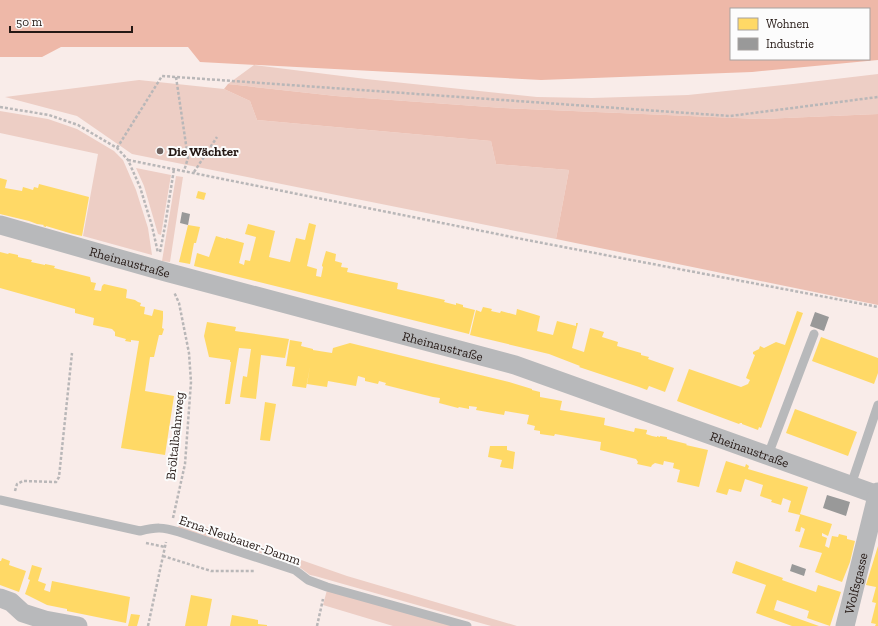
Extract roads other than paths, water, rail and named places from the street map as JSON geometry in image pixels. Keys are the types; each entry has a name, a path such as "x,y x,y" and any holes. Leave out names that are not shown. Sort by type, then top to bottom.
{"street":[{"name":"Rheinaustraße","path":"0,225 166,272 516,366 878,494"},
{"name":"Wolfsgasse","path":"845,626 878,494"},
{"path":"0,598 11,602 21,620 45,620 78,626"}],"lane":[{"path":"768,455 814,334"},
{"path":"850,485 878,405"},
{"name":"Erna-Neubauer-Damm","path":"0,500 140,531 154,528 164,528 179,532 295,570 308,580 327,587 467,626"}],"place":[{"name":"Die Wächter","path":"160,151"}]}
